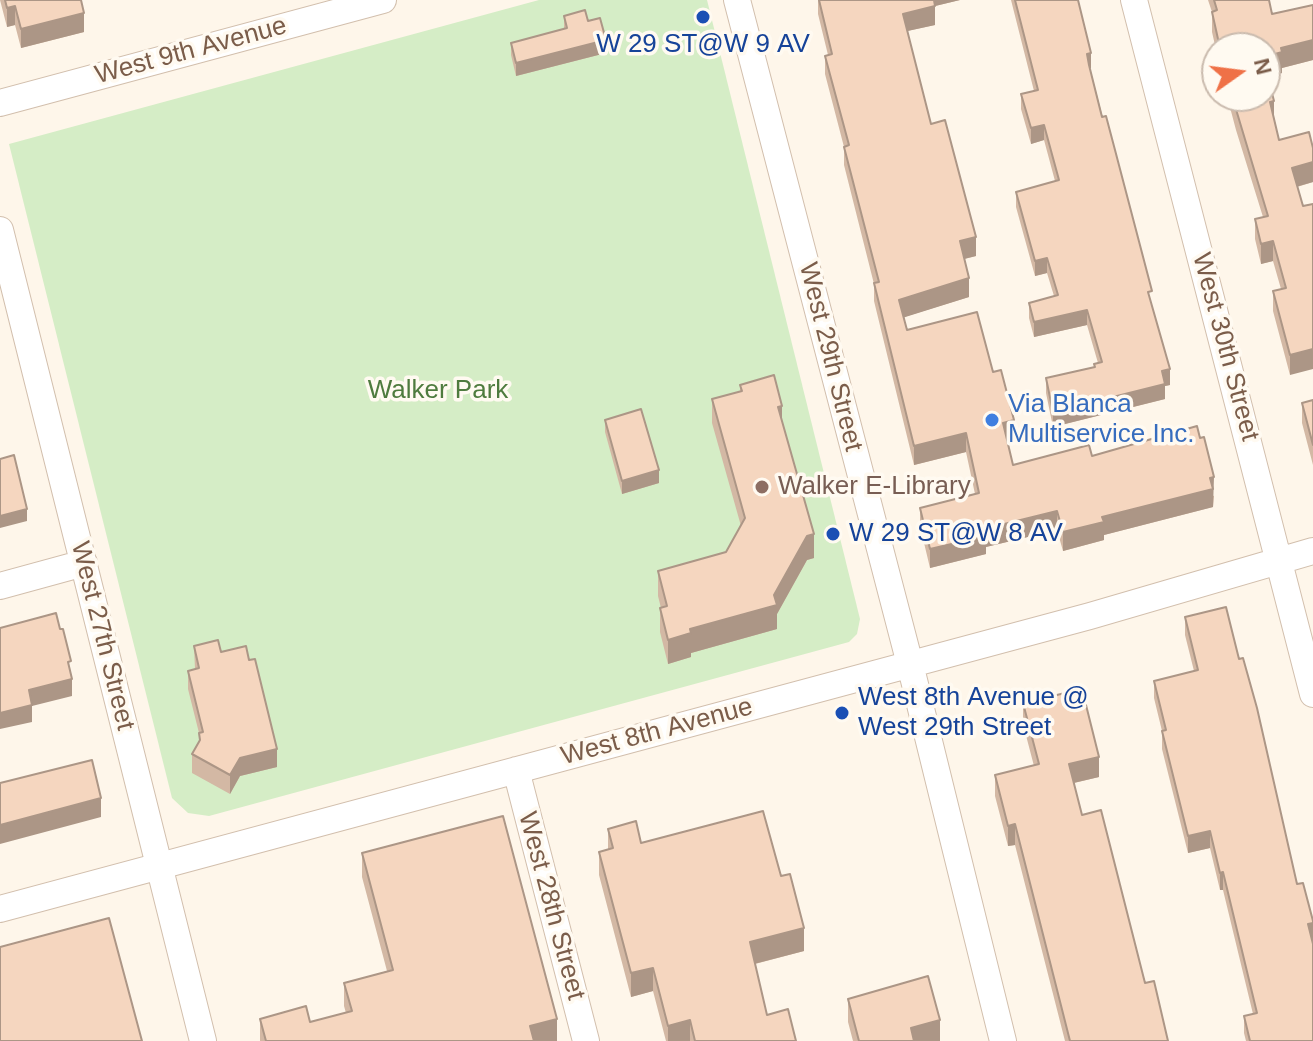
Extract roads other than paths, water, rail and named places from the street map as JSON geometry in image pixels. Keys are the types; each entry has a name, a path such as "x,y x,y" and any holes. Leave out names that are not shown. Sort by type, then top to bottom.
{"street":[{"name":"West 9th Avenue","path":"0,103 341,5 383,0"},
{"name":"West 29th Street","path":"737,0 910,664 1003,1041"},
{"name":"West 30th Street","path":"1134,0 1313,694"},
{"name":"West 27th Street","path":"0,230 4,268 84,563 203,1041"},
{"name":"West 8th Avenue","path":"0,909 1090,616 1313,551"},
{"path":"0,586 84,563"},
{"name":"West 28th Street","path":"516,770 586,1041"}],"place":[{"name":"W 29 ST@W 9 AV","path":"703,17"},
{"name":"Via Blanca Multiservice Inc.","path":"992,420"},
{"name":"Walker E-Library","path":"762,487"},
{"name":"W 29 ST@W 8 AV","path":"833,534"},
{"name":"West 8th Avenue @ West 29th Street","path":"842,713"}],"park label":[{"name":"Walker Park","path":"438,391"}]}
